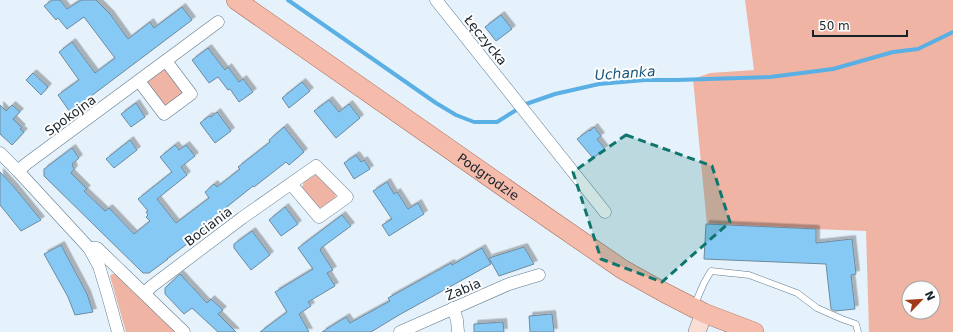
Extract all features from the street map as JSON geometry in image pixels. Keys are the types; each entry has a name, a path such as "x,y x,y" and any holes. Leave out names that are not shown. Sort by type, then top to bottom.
{"main road":[{"name":"Podgrodzie","path":"236,0 622,269 698,310 754,332"}],"street":[{"name":"Łęczycka","path":"436,0 605,212"},
{"name":"Spokojna","path":"18,171 218,22"},
{"path":"139,81 164,114 191,94 166,61"},
{"path":"0,154 18,171 89,248 99,266 118,332"},
{"name":"Bociania","path":"144,293 242,218 316,166 347,197 319,217 291,184"},
{"path":"89,248 97,248 184,332"},
{"name":"Żabia","path":"400,332 509,284 539,275"},
{"path":"453,308 457,320 458,332"},
{"path":"698,310 698,332"}],"lane":[{"path":"698,310 704,283 711,271 749,275 797,293 817,308 856,324 858,332"}],"highlighted area":[{"path":"626,135 712,166 730,222 662,282 601,259 573,172"}],"shaded area":[{"path":"745,0 953,0 953,332 869,332 866,231 707,225 693,79 710,73 754,70"},
{"path":"164,67 183,91 183,95 167,108 145,84 146,80"},
{"path":"318,175 335,193 336,198 325,207 321,208 317,207 303,192 302,187 305,180"},
{"path":"112,274 116,274 176,332 126,332 110,276"}],"building":[{"path":"52,0 60,0 67,9 81,0 96,0 110,14 128,39 150,22 154,28 182,7 192,20 70,112 58,95 79,80 59,52 72,42 95,73 115,58 84,17 67,29 58,18 56,20 44,6"},
{"path":"501,15 512,29 496,41 485,27"},
{"path":"208,48 225,70 228,67 239,82 243,79 253,92 239,102 230,89 228,90 218,77 209,83 192,60"},
{"path":"33,73 48,87 41,95 26,80"},
{"path":"302,82 310,91 289,108 282,98"},
{"path":"329,100 339,112 349,104 360,118 336,138 314,111"},
{"path":"136,103 145,117 131,127 121,114"},
{"path":"0,105 6,111 12,105 20,112 13,119 24,132 12,145 0,134"},
{"path":"217,112 231,131 215,143 200,123"},
{"path":"284,127 304,152 289,165 286,162 254,187 253,186 208,222 211,226 149,273 143,273 44,176 44,169 72,148 79,158 72,164 74,169 71,173 87,189 84,191 105,211 109,208 134,234 150,221 146,217 148,215 146,212 148,211 138,199 172,172 160,157 175,145 179,150 186,145 195,156 181,167 187,175 157,199 176,223 209,198 205,192 214,184 217,187 240,169 238,167 270,142 269,140"},
{"path":"594,127 601,136 597,139 605,149 593,158 577,139"},
{"path":"130,140 137,150 114,168 106,159"},
{"path":"356,155 361,162 364,160 370,169 354,179 344,163"},
{"path":"0,172 41,220 21,231 0,205"},
{"path":"387,182 394,194 397,192 408,209 418,203 424,214 389,236 382,225 392,219 373,191"},
{"path":"285,207 298,224 281,236 269,220"},
{"path":"342,215 351,226 320,250 333,270 327,273 335,286 308,302 311,306 299,314 309,332 260,332 287,312 275,292 313,269 298,248"},
{"path":"706,224 816,229 816,243 852,239 856,274 851,275 855,309 835,311 831,309 826,264 704,259"},
{"path":"252,231 270,255 251,270 234,248 234,244"},
{"path":"61,245 87,294 93,312 75,315 68,297 44,254"},
{"path":"524,247 534,264 499,276 489,258"},
{"path":"482,248 491,264 371,332 322,332 346,317 350,323 390,301 388,298 451,263 452,265"},
{"path":"180,274 207,303 211,299 223,310 218,314 236,332 218,332 192,308 184,314 165,294 165,288"},
{"path":"552,314 554,332 530,332 529,316"},
{"path":"503,322 504,332 474,332 474,324"}],"waterway":[{"name":"Uchanka","path":"288,0 436,103 456,115 474,122 497,122 526,104 555,94 599,84 645,80 770,77 833,69 893,52 918,49 953,32"}]}
